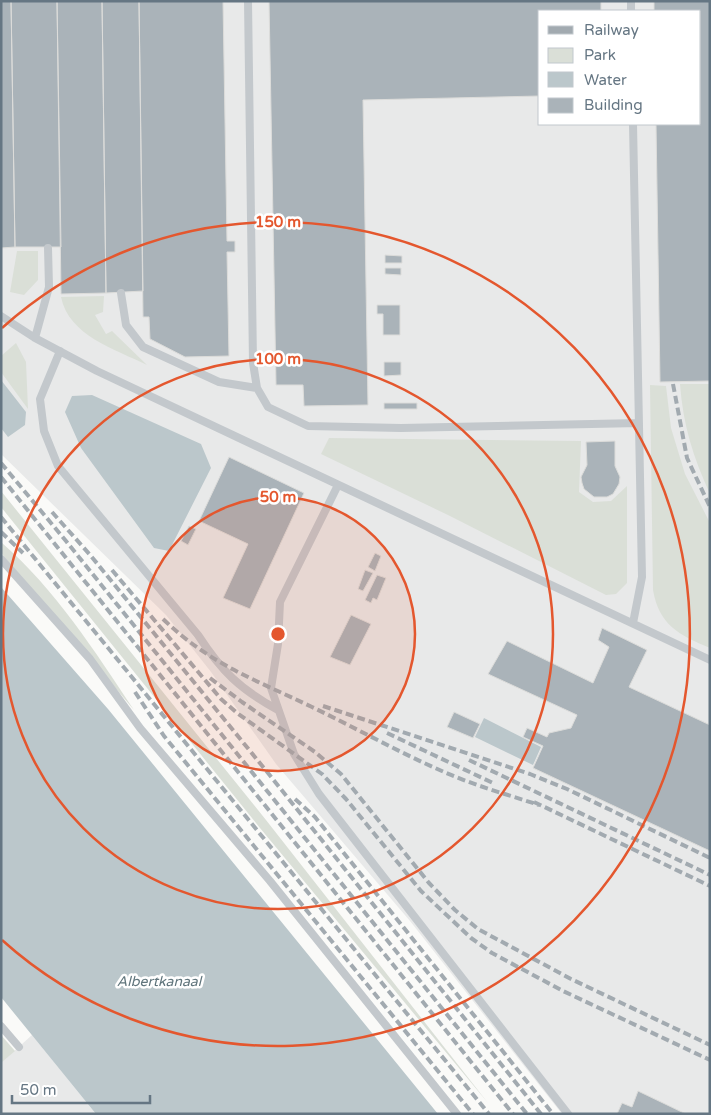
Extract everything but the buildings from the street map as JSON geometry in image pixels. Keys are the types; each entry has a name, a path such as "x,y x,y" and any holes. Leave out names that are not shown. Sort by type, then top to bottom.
{"lane":[{"path":"248,1 253,363 256,388 268,407 308,426 401,428 639,423"},
{"path":"633,125 642,577 633,623"},
{"path":"35,338 49,286 48,248"},
{"path":"121,293 126,325 144,347 219,382 256,388"},
{"path":"1,316 35,338 97,372 710,660"},
{"path":"60,351 40,399 44,431 58,466 198,635 215,661 248,694 278,710"},
{"path":"338,485 280,602 278,644 271,688 294,754 320,794 568,1114"},
{"path":"1,559 90,659 140,728 270,881 457,1114"},
{"path":"1,1026 19,1047"}],"shaded area":[{"path":"1,1 710,1 710,1114 562,1114 410,921 276,764 211,672 166,615 1,454"},
{"path":"32,1035 96,1114 1,1114 1,1063"}],"green space":[{"path":"17,251 38,251 38,280 24,295 10,292"},
{"path":"104,296 103,312 95,315 106,334 112,331 147,365 108,347 83,331 73,322 61,297"},
{"path":"16,343 26,362 28,409 1,372 1,356"},
{"path":"680,384 710,384 710,494 690,440"},
{"path":"650,385 666,386 671,428 685,474 710,523 710,648 680,633 665,620 656,602 653,590"},
{"path":"329,438 581,441 579,492 593,502 611,501 627,486 627,583 616,594 606,595 450,516 321,454"},
{"path":"1,491 266,820 488,1103 260,828 1,507"},
{"path":"1,542 57,600 89,643 134,710 1,553"},
{"path":"1,1035 15,1051 1,1063"}],"water":[{"path":"1,380 26,412 25,425 8,437 1,428"},
{"path":"92,395 201,444 211,468 169,551 154,548 81,448 65,412 72,396"},
{"name":"Albertkanaal","path":"1,587 108,709 438,1114 96,1114 1,997"},
{"path":"484,718 541,747 533,765 475,737"}],"railway":[{"path":"673,384 687,458 710,507"},
{"path":"1,463 66,541 527,1114"},
{"path":"1,477 513,1114"},
{"path":"52,512 91,556 268,773 541,1114"},
{"path":"1,517 489,1114"},
{"path":"1,532 23,553"},
{"path":"112,570 221,699 237,713 322,774 346,799 421,891 471,938 492,953 563,991 710,1060"},
{"path":"163,619 198,648 252,679 456,777 539,805"},
{"path":"210,678 315,752 341,774 429,883 455,910 478,929 571,979 710,1045"},
{"path":"135,692 164,736 473,1114"},
{"path":"323,706 530,774 567,789 710,858"},
{"path":"387,733 493,783"},
{"path":"469,760 710,875"},
{"path":"295,799 315,817 553,1114"},
{"path":"534,802 710,886"}]}
